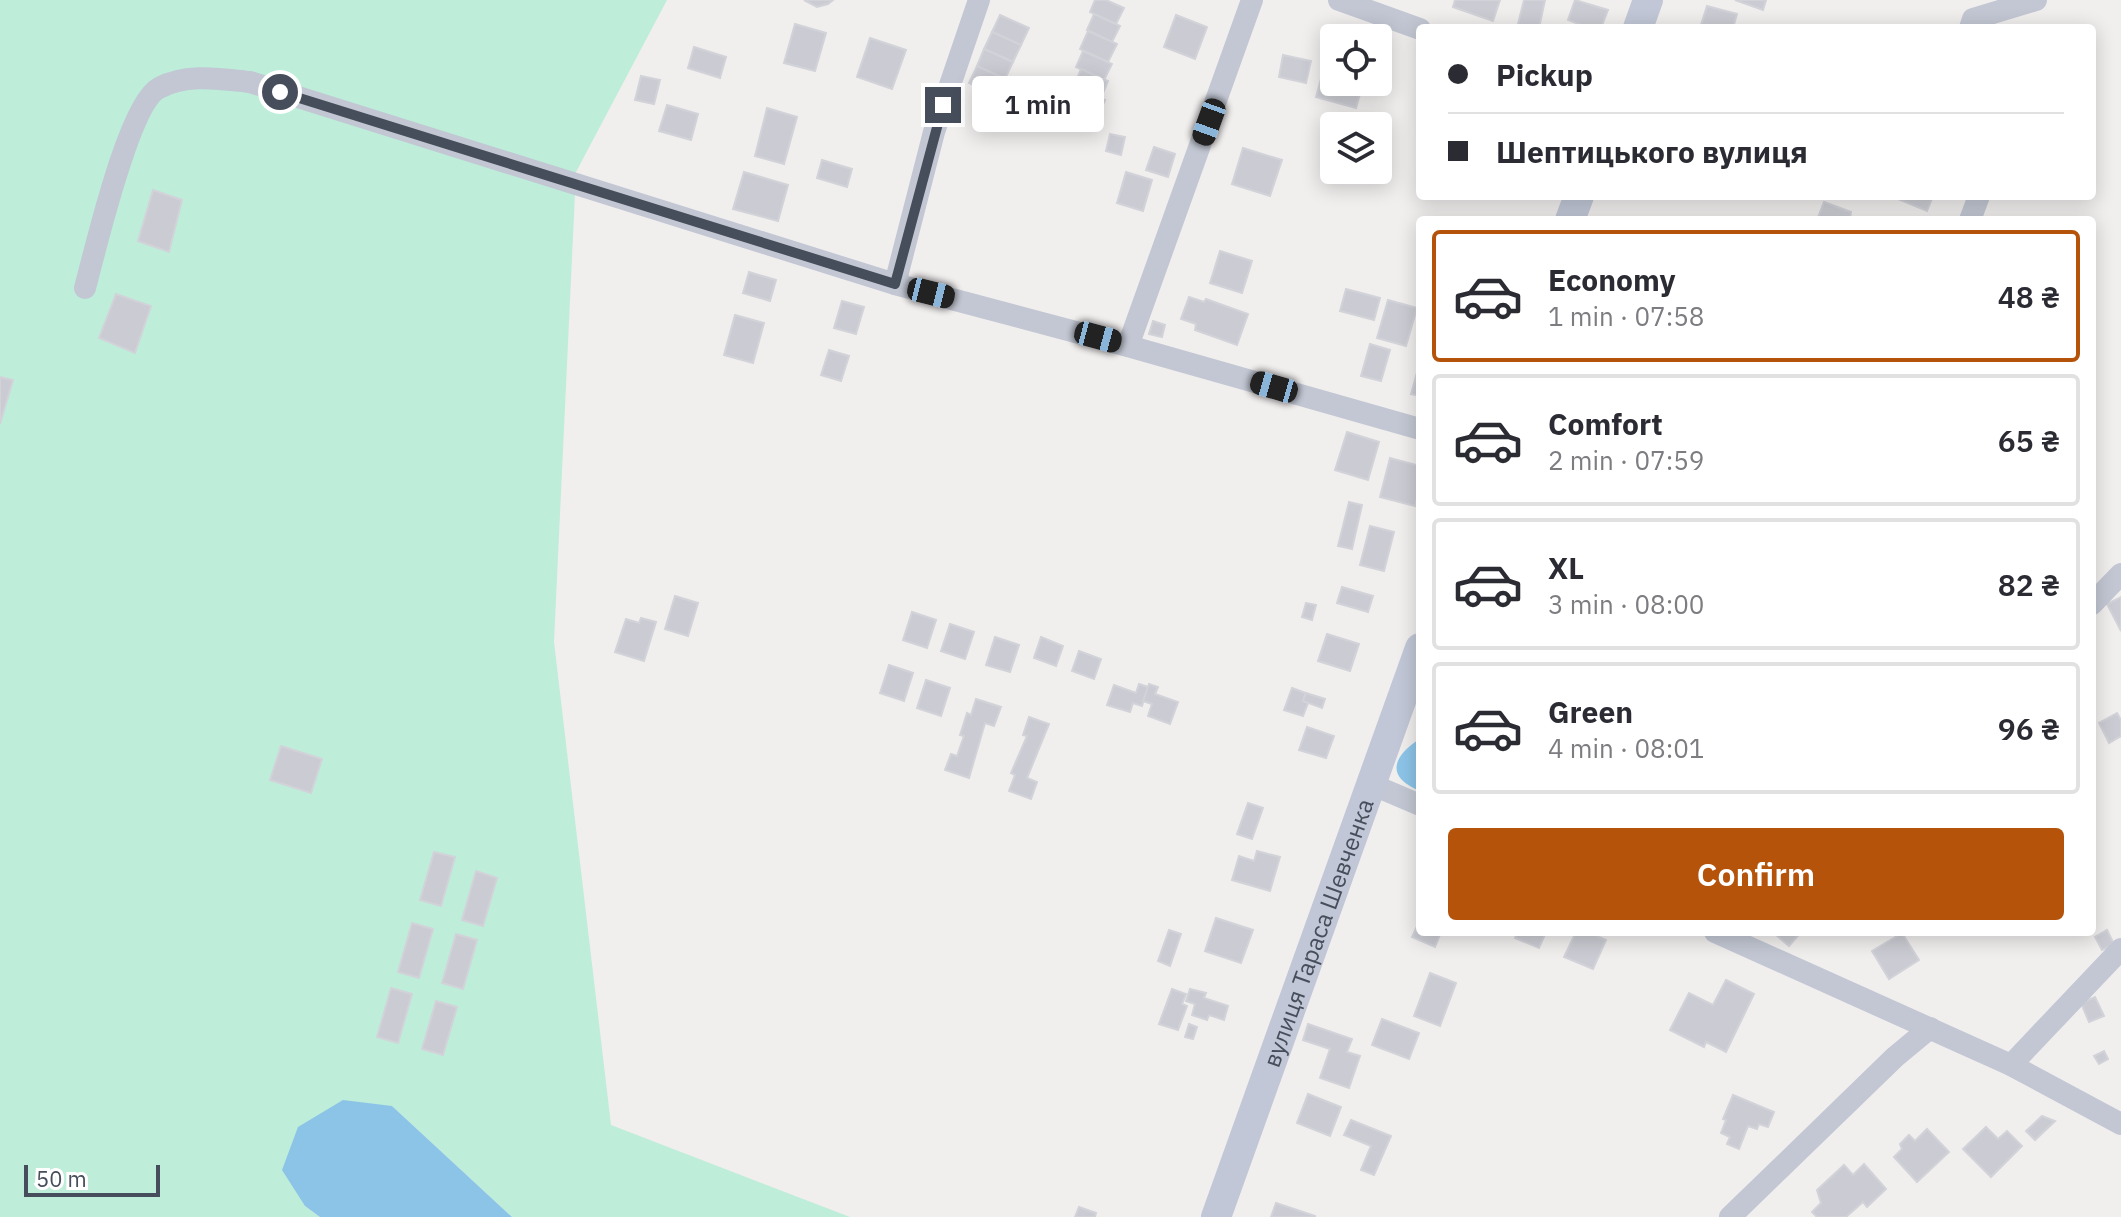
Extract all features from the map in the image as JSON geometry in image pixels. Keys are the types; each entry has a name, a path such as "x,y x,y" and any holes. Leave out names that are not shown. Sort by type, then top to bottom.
{"street":[{"path":"895,284 934,132 979,0"},
{"path":"1128,346 1252,0"},
{"path":"1339,0 1416,28"},
{"path":"1639,24 1648,0"},
{"path":"1971,24 1973,19 2036,0"},
{"path":"85,288 119,163 148,96 159,88 187,79 250,82 895,284 1416,428"},
{"path":"2096,600 2121,574"},
{"name":"вулиця Тараса Шевченка","path":"1216,1217 1416,660"},
{"path":"1373,785 1416,803"},
{"path":"1755,939 1930,1028 2011,1065 2121,1124"},
{"path":"2011,1065 2121,949"},
{"path":"1730,1217 1895,1057 1930,1028"}],"green space":[{"path":"0,0 667,0 576,172 554,642 611,1125 850,1217 512,1217 392,1106 305,1206 320,1217 0,1217"}],"water":[{"path":"1416,742 1416,789 1402,780 1396,767"},
{"path":"343,1100 392,1106 512,1217 320,1217 305,1206 282,1170 298,1127"}],"building":[{"path":"804,0 833,0 817,7"},
{"path":"1095,0 1106,0 1124,8 1116,24 1090,12"},
{"path":"1455,0 1500,0 1493,21 1453,7"},
{"path":"1524,0 1545,0 1540,24 1518,24"},
{"path":"1575,0 1608,10 1603,24 1578,24 1568,20"},
{"path":"1735,0 1766,0 1763,10"},
{"path":"1707,6 1737,14 1734,24 1701,24"},
{"path":"1094,14 1120,26 1112,42 1087,30"},
{"path":"1000,15 1029,28 1021,45 992,32"},
{"path":"1176,15 1207,27 1195,59 1164,47"},
{"path":"795,24 826,33 815,71 784,63"},
{"path":"1088,31 1117,44 1108,62 1080,49"},
{"path":"992,32 1021,45 1013,62 984,49"},
{"path":"870,38 906,50 892,89 857,77"},
{"path":"694,47 726,57 720,78 688,68"},
{"path":"984,49 1013,62 1005,79 977,66"},
{"path":"1083,51 1112,64 1104,80 1076,67"},
{"path":"1283,55 1311,61 1306,83 1279,77"},
{"path":"977,66 1005,79 997,96 969,83"},
{"path":"1081,69 1108,81 1101,98 1074,86"},
{"path":"641,76 660,80 654,104 635,100"},
{"path":"1320,82 1320,96 1359,96 1356,108 1316,97"},
{"path":"1079,88 1105,100 1098,116 1072,104"},
{"path":"1072,104 1093,113 1089,123 1068,113"},
{"path":"667,105 698,114 691,140 659,131"},
{"path":"767,108 797,117 784,164 755,156"},
{"path":"1110,134 1125,137 1121,155 1106,151"},
{"path":"1154,147 1175,154 1168,177 1146,170"},
{"path":"1243,148 1282,160 1270,196 1232,184"},
{"path":"822,160 852,169 847,187 817,178"},
{"path":"744,172 788,185 778,221 733,209"},
{"path":"1126,172 1152,180 1143,211 1117,203"},
{"path":"153,190 182,200 169,252 138,241"},
{"path":"1901,200 1931,200 1927,211"},
{"path":"1824,202 1851,212 1850,216 1819,216"},
{"path":"1220,251 1252,261 1242,293 1210,283"},
{"path":"749,272 776,280 770,301 743,293"},
{"path":"1346,289 1380,298 1374,320 1340,311"},
{"path":"116,294 151,306 135,353 99,338"},
{"path":"1189,297 1204,302 1206,299 1248,314 1237,345 1195,330 1196,324 1181,319"},
{"path":"1388,300 1416,308 1406,346 1377,338"},
{"path":"842,301 864,307 856,334 834,328"},
{"path":"735,315 764,323 753,363 724,355"},
{"path":"1153,321 1165,325 1162,337 1149,334"},
{"path":"1370,344 1390,350 1381,381 1361,376"},
{"path":"829,350 849,356 841,381 821,375"},
{"path":"1416,376 1416,395 1411,394"},
{"path":"0,377 13,380 0,424"},
{"path":"1347,432 1379,442 1368,480 1335,470"},
{"path":"1390,458 1416,465 1415,506 1380,497"},
{"path":"1349,502 1362,505 1352,549 1338,546"},
{"path":"1370,526 1394,532 1384,571 1360,565"},
{"path":"1342,587 1373,596 1368,612 1337,603"},
{"path":"675,596 698,603 688,636 665,629"},
{"path":"2121,597 2121,631 2107,604"},
{"path":"1306,603 1316,605 1312,620 1302,617"},
{"path":"912,612 936,620 927,648 903,640"},
{"path":"641,618 656,622 644,661 615,652 626,619 639,623"},
{"path":"950,624 974,632 965,659 941,651"},
{"path":"1327,634 1359,644 1350,671 1318,661"},
{"path":"995,637 1019,645 1010,672 986,665"},
{"path":"1041,637 1063,646 1056,666 1034,658"},
{"path":"1079,651 1101,659 1094,679 1072,671"},
{"path":"889,665 913,673 904,701 880,693"},
{"path":"926,680 950,688 941,716 917,708"},
{"path":"1139,684 1148,687 1142,706 1133,703 1130,712 1107,705 1114,685 1136,693"},
{"path":"1149,684 1158,687 1155,694 1178,702 1170,724 1148,716 1152,704 1143,701"},
{"path":"1292,688 1306,693 1303,701 1308,703 1303,716 1284,710"},
{"path":"1306,693 1325,699 1322,708 1303,701"},
{"path":"976,699 1001,707 994,726 985,723 969,778 945,770 951,754 957,756 967,713 971,715"},
{"path":"2117,713 2121,720 2121,736 2109,743 2099,723"},
{"path":"1029,717 1049,724 1027,778 1037,782 1031,799 1009,791 1015,775 1011,773 1027,736 1023,735"},
{"path":"1307,727 1334,736 1326,758 1299,750"},
{"path":"281,746 322,759 311,793 270,780"},
{"path":"1248,803 1263,808 1252,839 1237,834"},
{"path":"1257,851 1280,857 1270,891 1232,880 1239,856 1254,861"},
{"path":"434,852 455,857 441,906 420,900"},
{"path":"476,871 497,878 483,926 462,920"},
{"path":"1216,918 1253,930 1241,963 1205,951"},
{"path":"412,923 433,929 419,978 398,972"},
{"path":"1416,928 1416,936 1439,936 1435,947 1412,937"},
{"path":"1169,930 1181,934 1170,966 1158,961"},
{"path":"2107,930 2114,944 2102,950 2095,937"},
{"path":"456,934 477,940 463,989 442,983"},
{"path":"1516,936 1544,936 1539,948"},
{"path":"1574,936 1597,936 1606,940 1593,969 1564,957"},
{"path":"1777,936 1798,936 1789,946"},
{"path":"1897,936 1904,936 1919,960 1889,979 1872,951"},
{"path":"1430,973 1456,983 1440,1026 1414,1016"},
{"path":"1726,980 1754,994 1726,1052 1706,1042 1704,1047 1670,1030 1689,993 1713,1005"},
{"path":"391,988 412,994 398,1043 377,1037"},
{"path":"1172,989 1186,994 1182,1004 1187,1006 1178,1030 1159,1024"},
{"path":"1190,989 1206,993 1204,998 1228,1006 1224,1020 1209,1015 1207,1020 1192,1015 1195,1004 1186,1001"},
{"path":"2095,997 2104,1016 2089,1022 2081,1003"},
{"path":"436,1001 457,1007 443,1055 422,1049"},
{"path":"1382,1019 1419,1033 1409,1059 1372,1045"},
{"path":"1189,1024 1197,1027 1193,1039 1185,1037"},
{"path":"1308,1024 1352,1039 1347,1052 1360,1056 1349,1088 1320,1078 1330,1049 1303,1040"},
{"path":"2104,1051 2108,1059 2099,1064 2094,1056"},
{"path":"1308,1094 1341,1107 1330,1136 1297,1123"},
{"path":"1733,1095 1774,1112 1768,1127 1759,1124 1757,1129 1748,1126 1739,1149 1727,1144 1730,1137 1721,1133"},
{"path":"2042,1116 2055,1121 2035,1140 2026,1131"},
{"path":"1351,1120 1391,1136 1374,1175 1361,1170 1371,1146 1344,1135"},
{"path":"1986,1127 1998,1139 2007,1131 2022,1146 1991,1177 1963,1149"},
{"path":"1927,1129 1949,1152 1917,1182 1894,1157 1909,1135 1915,1141"},
{"path":"1864,1164 1886,1189 1867,1207 1863,1202 1846,1217 1817,1217 1812,1212 1821,1203 1817,1190 1844,1165 1853,1175"},
{"path":"1276,1203 1315,1216 1315,1217 1271,1217"},
{"path":"1079,1207 1096,1213 1095,1217 1075,1217"}],"route":[{"path":"280,92 895,284 943,105"}]}
